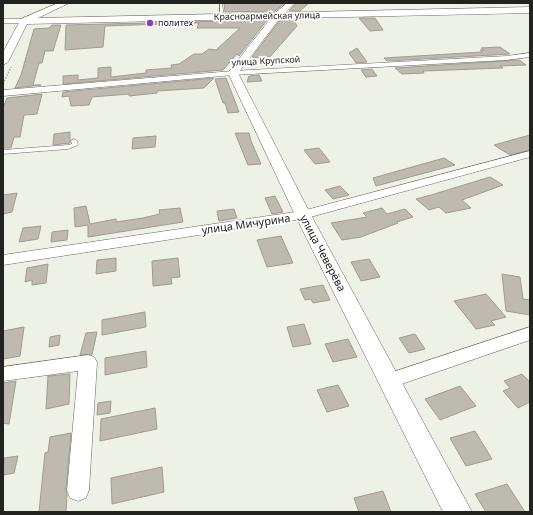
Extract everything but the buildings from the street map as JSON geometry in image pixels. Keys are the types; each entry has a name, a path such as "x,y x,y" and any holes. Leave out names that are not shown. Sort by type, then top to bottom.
{"main road":[{"path":"8,64 24,21 65,3"},
{"name":"Красноармейская улица","path":"24,21 530,10"}],"street":[{"path":"233,73 277,16 291,3"},
{"name":"Красноармейская улица","path":"3,21 24,21"},
{"name":"улица Крупской","path":"3,93 233,73 507,58 530,55"},
{"name":"улица Чеверёва","path":"233,73 303,215 458,512"},
{"name":"улица Мичурина","path":"3,260 303,215 530,154"},
{"path":"390,380 530,333"},
{"path":"3,374 88,362 78,490"}],"lane":[{"path":"221,3 222,17"},
{"path":"3,152 68,147 74,145 74,141"}],"path":[{"path":"3,85 8,64"}],"place":[{"name":"политех","path":"150,23"}]}
